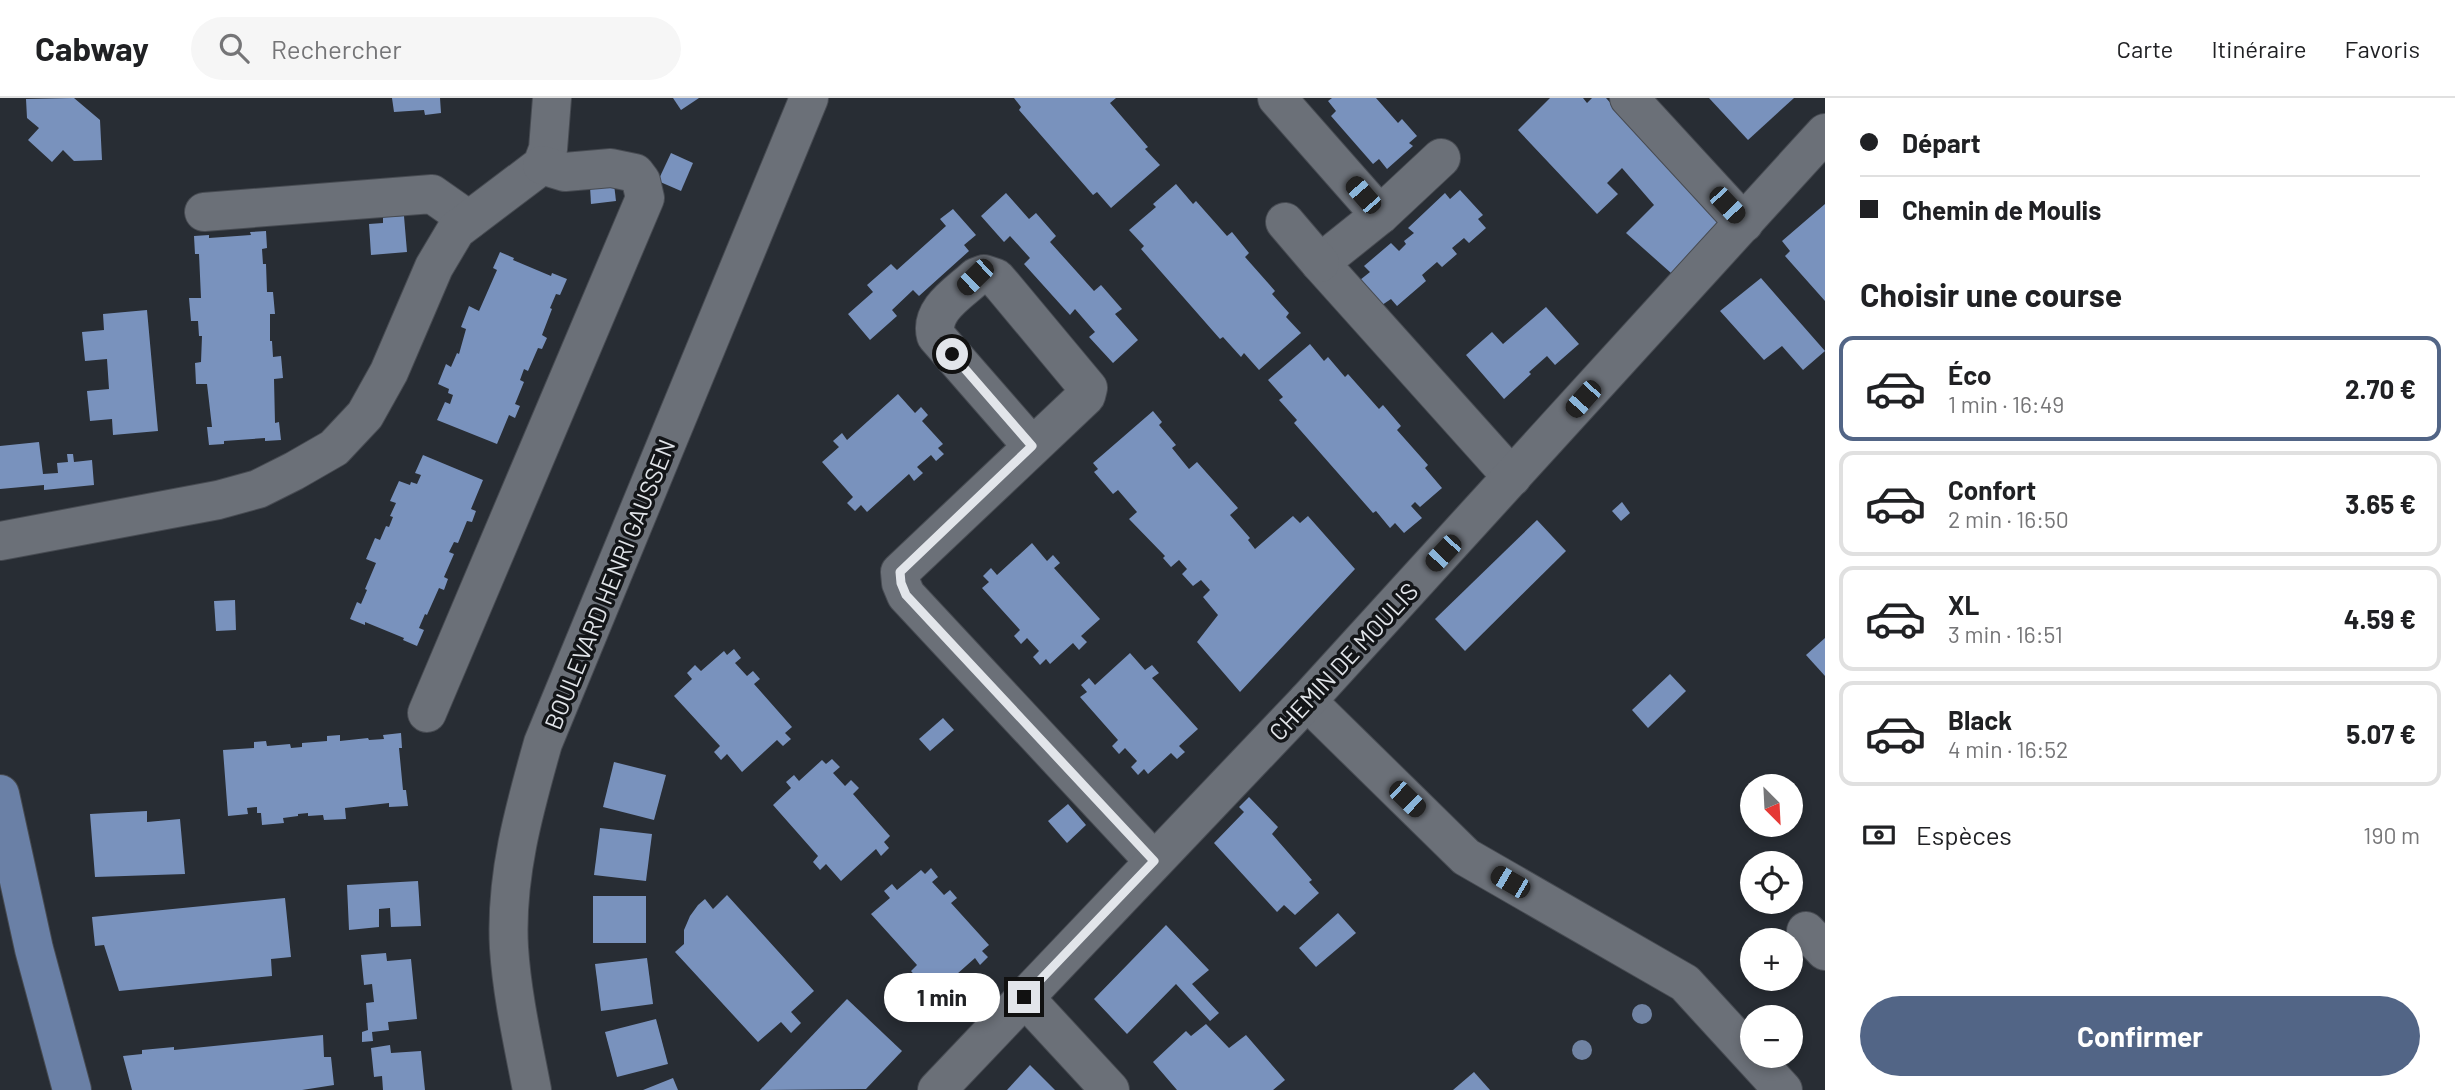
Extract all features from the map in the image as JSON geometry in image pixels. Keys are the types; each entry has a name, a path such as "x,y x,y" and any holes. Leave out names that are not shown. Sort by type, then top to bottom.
{"main road":[{"path":"0,794 34,949 72,1090"}],"street":[{"path":"0,541 218,500 258,489 334,448 365,415 389,372 434,267 456,230 541,165 548,149 552,98"},
{"name":"BOULEVARD HENRI GAUSSEN","path":"532,1090 515,997 509,946 512,882 518,838 536,767 543,743 809,98"},
{"path":"1277,98 1380,215"},
{"path":"1629,98 1744,223"},
{"name":"CHEMIN DE MOULIS","path":"937,1090 1307,701 1824,135"},
{"path":"1320,263 1380,215 1441,158"},
{"path":"427,713 645,198 641,181 635,173 611,168 565,172 541,165"},
{"path":"204,212 432,194 469,220"},
{"path":"1285,222 1512,477"},
{"path":"1032,446 900,572 901,583 906,595 1154,861"},
{"path":"1307,701 1466,857 1685,983 1783,1090"},
{"path":"1024,997 1110,1090"}],"building":[{"path":"74,98 100,120 102,160 74,161 63,150 52,162 28,140 39,128 27,118 26,99"},
{"path":"392,98 440,98 441,113 425,115 424,110 394,112"},
{"path":"673,98 699,98 681,110"},
{"path":"1014,98 1116,98 1110,103 1160,165 1111,208 1097,192 1093,195 1019,110 1021,107"},
{"path":"1332,98 1376,98 1398,123 1402,119 1417,136 1409,143 1413,146 1387,169 1379,159 1373,164 1331,116 1336,111 1328,101"},
{"path":"1550,98 1583,98 1587,103 1592,98 1606,98 1718,222 1671,273 1626,233 1654,205 1622,168 1607,183 1618,194 1597,214 1518,130"},
{"path":"1709,98 1794,98 1748,140"},
{"path":"671,153 693,163 681,191 658,181"},
{"path":"614,184 616,201 591,204 590,186"},
{"path":"1176,184 1193,204 1196,201 1227,236 1232,232 1249,253 1245,257 1275,291 1272,294 1289,313 1286,317 1301,333 1259,370 1244,353 1241,357 1223,337 1220,339 1141,249 1144,246 1129,230 1156,207 1153,204"},
{"path":"1460,190 1483,215 1478,219 1486,228 1469,243 1464,238 1452,248 1457,254 1442,267 1437,262 1422,275 1426,281 1397,306 1391,299 1382,305 1360,280 1370,272 1364,266 1391,243 1399,251 1406,244 1404,241 1414,233 1408,228 1445,193 1450,199"},
{"path":"1006,193 1029,219 1036,213 1056,236 1050,242 1094,291 1101,285 1122,309 1115,314 1138,340 1113,363 1089,337 1095,332 1075,309 1070,315 1024,264 1030,258 1010,236 1004,242 981,216"},
{"path":"1825,204 1825,301 1785,256 1790,251 1782,241"},
{"path":"953,209 976,235 964,245 969,251 919,296 913,290 892,310 897,316 870,340 848,314 873,292 867,285 891,264 897,270 946,226 940,219"},
{"path":"404,216 407,252 371,255 369,224 383,223 383,217"},
{"path":"266,231 267,248 262,249 263,264 266,264 267,292 273,292 275,314 270,314 270,341 273,357 281,356 283,378 274,379 275,423 279,422 281,440 265,441 265,438 224,441 224,444 209,445 207,427 212,427 207,384 196,384 195,363 201,362 202,336 199,336 198,321 191,321 189,298 201,298 199,254 195,254 194,236 209,235 209,238 251,235 250,232"},
{"path":"500,252 551,276 552,273 567,279 550,308 552,309 542,335 547,338 542,349 538,348 528,371 524,369 520,380 524,382 515,404 520,406 515,418 509,415 497,444 437,420 445,402 450,404 453,395 448,393 449,389 438,384 446,364 451,367 457,353 459,354 466,329 461,327 469,306 479,311 497,270 493,268"},
{"path":"1761,278 1825,351 1803,370 1782,346 1764,360 1720,311"},
{"path":"1546,307 1579,344 1555,365 1547,356 1504,399 1466,355 1492,332 1503,344"},
{"path":"147,310 158,431 113,435 112,419 90,421 87,391 109,389 107,359 85,361 82,332 104,330 103,314"},
{"path":"1310,344 1324,361 1328,357 1345,377 1348,374 1379,409 1383,405 1401,426 1397,430 1428,465 1425,468 1442,488 1420,507 1415,502 1411,506 1422,518 1404,533 1395,523 1390,528 1376,511 1373,513 1294,423 1297,420 1279,400 1283,397 1268,380"},
{"path":"898,394 915,413 921,407 928,415 922,421 943,444 938,448 944,454 936,461 931,455 917,467 923,473 914,481 909,474 867,512 861,505 855,511 847,503 853,497 822,462 839,447 833,441 842,433 847,440"},
{"path":"1153,411 1162,422 1159,425 1176,445 1172,448 1189,469 1197,462 1238,508 1230,515 1250,538 1248,540 1255,549 1293,516 1300,523 1308,516 1355,569 1240,692 1197,642 1218,615 1203,597 1210,590 1201,580 1193,586 1182,574 1187,569 1179,560 1171,567 1163,558 1165,556 1129,519 1137,512 1118,490 1113,494 1094,472 1098,469 1093,463"},
{"path":"39,442 43,474 58,473 57,463 68,462 67,454 73,454 74,462 92,460 94,485 44,490 44,485 0,489 0,446"},
{"path":"423,455 483,480 471,509 476,511 472,522 467,521 458,543 454,542 449,552 454,554 444,577 448,579 444,590 439,588 427,615 425,614 419,628 424,630 417,646 365,622 365,625 350,619 357,602 361,604 376,563 366,559 375,538 380,540 393,517 390,516 396,503 390,501 399,481 410,485 411,482 417,484 421,475 415,473"},
{"path":"1622,502 1630,513 1621,521 1612,511"},
{"path":"1537,520 1566,551 1465,651 1435,619"},
{"path":"1032,543 1047,561 1053,555 1060,563 1054,568 1100,619 1081,636 1087,642 1079,650 1073,643 1050,664 1046,659 1040,665 1033,657 1039,651 1027,638 1021,644 1014,636 1020,630 982,588 989,582 983,576 991,568 997,575"},
{"path":"235,600 236,630 216,631 214,601"},
{"path":"1825,638 1825,676 1806,655"},
{"path":"734,649 741,658 735,663 747,676 753,671 760,679 754,684 792,727 785,733 791,739 783,746 777,740 742,772 727,754 721,760 714,752 720,746 674,696 692,679 687,673 695,665 701,671 724,651 727,655"},
{"path":"1130,653 1145,670 1152,665 1159,673 1152,678 1198,729 1179,746 1185,752 1177,759 1171,753 1148,774 1144,769 1138,775 1131,767 1137,761 1125,748 1119,754 1112,746 1118,740 1080,697 1087,692 1081,685 1089,678 1095,685"},
{"path":"1670,674 1686,691 1648,728 1632,710"},
{"path":"943,718 954,730 930,751 919,739"},
{"path":"401,733 402,748 399,748 403,790 406,790 408,806 389,807 389,803 345,808 346,819 324,820 323,815 298,814 283,818 284,823 262,825 261,813 257,813 257,807 247,808 248,814 228,816 223,750 254,748 254,742 266,741 267,746 290,744 291,748 302,747 302,743 327,741 327,736 340,735 340,741 369,740 384,739 383,735"},
{"path":"832,759 840,767 833,773 845,786 851,780 859,788 853,794 890,836 884,842 889,848 881,856 876,849 841,881 826,864 820,870 813,862 818,856 773,805 791,788 786,782 794,775 799,781 822,760 826,764"},
{"path":"614,762 666,775 654,820 603,807"},
{"path":"1249,797 1278,827 1272,834 1312,880 1309,882 1319,893 1295,915 1284,905 1277,912 1214,843 1244,812 1239,807"},
{"path":"1068,804 1086,825 1067,843 1048,821"},
{"path":"147,811 147,822 180,819 185,874 95,877 90,814"},
{"path":"600,828 652,834 646,881 594,875"},
{"path":"931,868 938,877 932,882 944,895 950,890 957,898 951,903 989,945 982,951 988,957 980,965 975,958 939,990 924,973 918,979 911,971 917,965 871,914 890,898 884,891 892,884 897,890 921,870 925,874"},
{"path":"418,881 421,926 391,927 390,908 379,909 379,927 349,930 347,885"},
{"path":"727,895 814,991 791,1012 801,1023 791,1033 781,1022 758,1042 675,952 684,944 684,930 698,905 705,899 713,909"},
{"path":"593,896 646,896 646,943 593,943"},
{"path":"285,898 291,957 271,959 272,976 119,991 104,945 95,946 92,917"},
{"path":"1338,913 1356,933 1316,967 1299,948"},
{"path":"1166,925 1209,970 1192,984 1219,1013 1210,1021 1176,984 1127,1034 1094,999"},
{"path":"386,953 387,961 411,959 417,1019 388,1022 389,1030 372,1032 373,1041 362,1042 362,1032 368,1030 366,1003 374,1002 372,984 364,985 361,955"},
{"path":"647,958 653,1004 601,1011 595,964"},
{"path":"847,999 902,1051 866,1089 760,1090"},
{"path":"656,1019 668,1064 617,1077 605,1032"},
{"path":"1206,1024 1229,1048 1246,1035 1285,1080 1273,1090 1177,1090 1153,1062 1186,1031 1191,1036"},
{"path":"323,1035 324,1057 331,1057 334,1085 302,1090 132,1090 123,1056 142,1054 142,1050 174,1047 174,1050"},
{"path":"390,1045 391,1053 421,1051 425,1090 383,1090 382,1076 374,1077 371,1048"},
{"path":"1030,1065 1055,1090 1007,1090"},
{"path":"1474,1072 1490,1090 1453,1090"},
{"path":"673,1078 678,1090 643,1090"}],"route":[{"path":"952,354 1032,446 900,572 901,583 906,595 1154,861 1024,997"}]}
